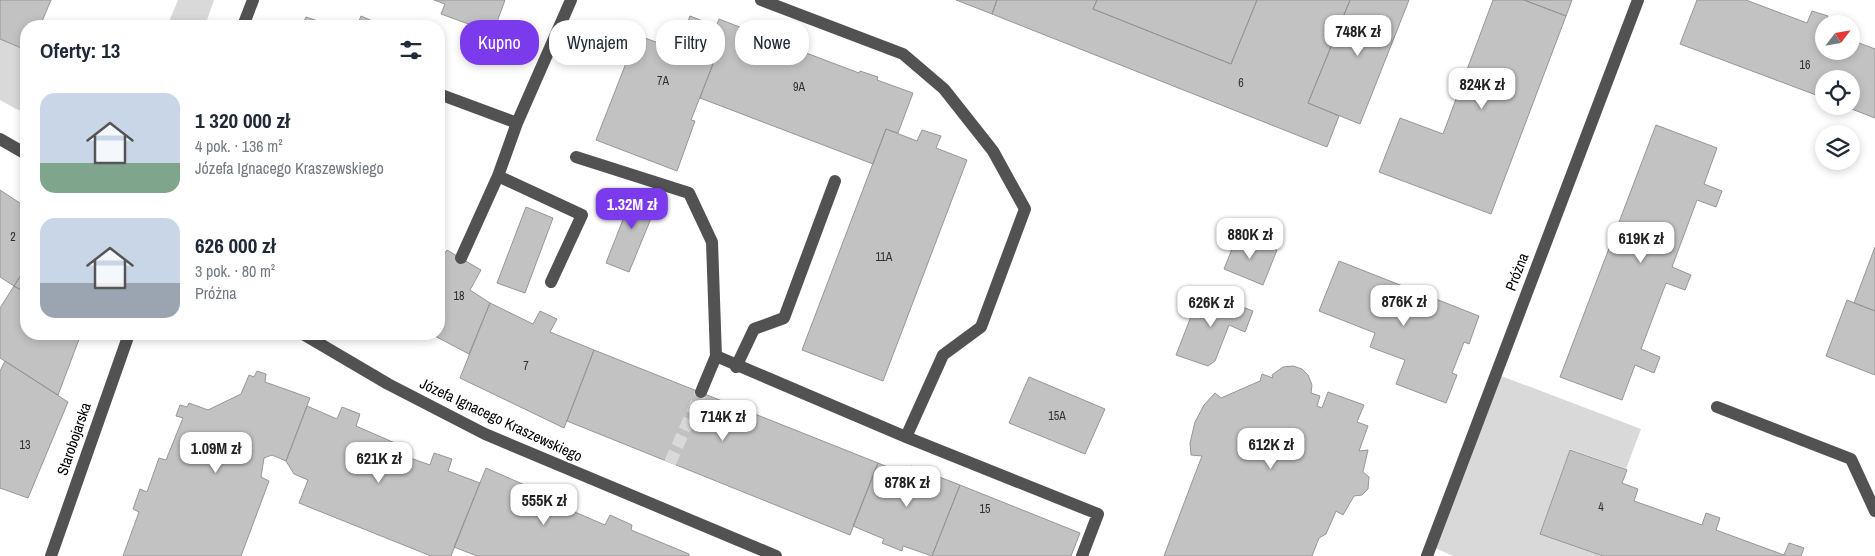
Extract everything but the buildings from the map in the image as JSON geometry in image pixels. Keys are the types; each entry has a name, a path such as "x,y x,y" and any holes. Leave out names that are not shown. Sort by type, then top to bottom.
{"street":[{"path":"245,20 253,0"},
{"path":"461,258 498,176 517,123 571,0"},
{"path":"761,0 903,54 944,89 993,151 1025,210 981,326 943,355 906,437"},
{"name":"Próżna","path":"1427,556 1638,0"},
{"path":"445,96 517,123"},
{"path":"0,139 20,151"},
{"path":"576,158 689,193 712,242 716,356 700,392"},
{"path":"498,176 582,215 552,282"},
{"path":"736,366 754,329 784,318 835,181"},
{"name":"Starobojarska","path":"50,556 127,340"},
{"name":"Józefa Ignacego Kraszewskiego","path":"313,340 388,384 485,434 776,556"},
{"path":"716,356 906,437 1098,514 1082,556"},
{"path":"1717,407 1851,459 1875,511"}],"shaded area":[{"path":"178,0 214,0 207,20 170,20"},
{"path":"0,39 20,47 20,110 0,100"},
{"path":"1496,374 1641,429 1626,469 1570,449 1540,533 1602,556 1453,556 1431,546"}],"tunnel":[{"path":"670,463 701,392"}]}
